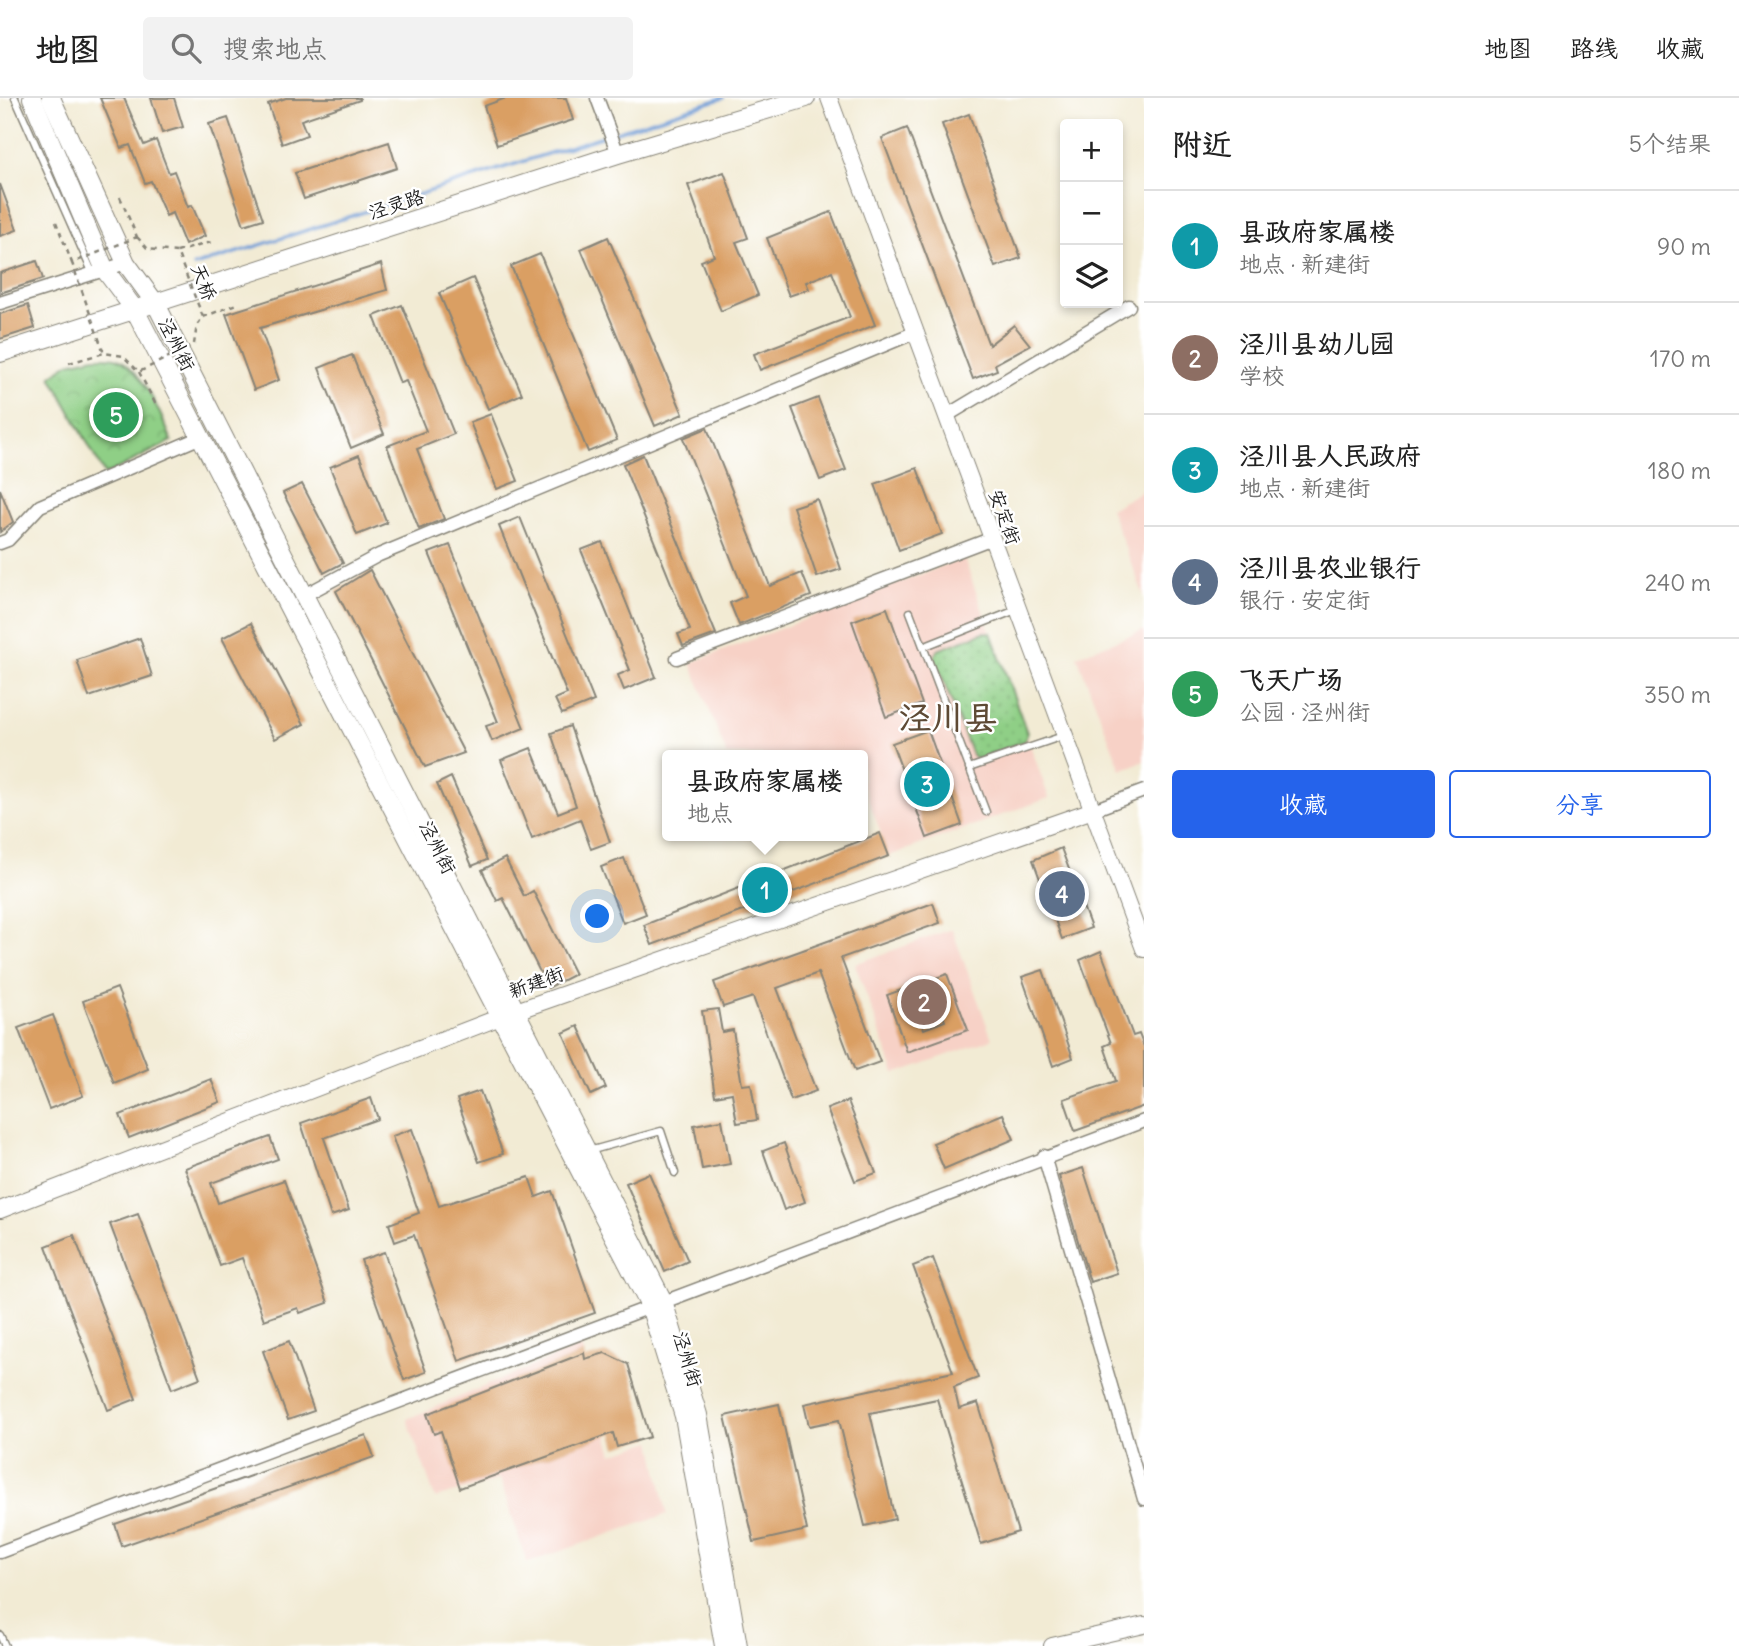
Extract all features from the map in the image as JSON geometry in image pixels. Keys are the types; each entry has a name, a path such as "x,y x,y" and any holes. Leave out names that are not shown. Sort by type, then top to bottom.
{"main road":[{"name":"泾州街","path":"32,98 99,272 135,310 509,1014 657,1303 684,1416 724,1646"},
{"name":"泾州街","path":"51,98 126,263 156,304 305,595 509,1014 587,1152 657,1303 698,1415 738,1646"},
{"name":"泾灵路","path":"0,353 156,304 616,147 806,98"}],"street":[{"path":"597,98 616,147"},
{"name":"安定街","path":"829,98 1144,949"},
{"path":"0,303 126,263"},
{"path":"946,416 1129,306"},
{"path":"305,595 379,555 916,332"},
{"path":"0,543 8,540 40,506 201,437"},
{"path":"677,658 990,539"},
{"path":"1093,810 1144,791"},
{"name":"新建街","path":"0,1210 509,1014 1093,810"},
{"path":"0,1552 1144,1121"},
{"path":"1044,1157 1144,1499"},
{"path":"1052,1646 1144,1625"}],"lane":[{"path":"15,98 99,272"},
{"path":"923,647 1017,609"},
{"path":"910,612 986,813"},
{"path":"969,768 1065,735"},
{"path":"587,1152 661,1131 675,1173"},
{"path":"0,1635 5,1646"}],"path":[{"path":"72,263 138,237 120,197"},
{"path":"56,222 104,353"},
{"name":"天桥","path":"138,237 148,249 177,252 203,317 197,325 194,344 139,372"},
{"path":"177,252 215,241"},
{"path":"203,317 240,303"},
{"path":"69,363 104,353 123,356 139,372 157,407"}],"shaded area":[{"path":"1144,490 1144,596 1110,509"},
{"path":"964,558 1049,798 889,856 868,798 868,750 725,750 691,663"},
{"path":"1144,630 1144,761 1121,770 1077,656"},
{"path":"952,929 992,1039 895,1074 855,964"},
{"path":"581,1346 613,1454 652,1441 667,1514 527,1563 500,1479 435,1498 407,1419"}],"green space":[{"path":"95,357 116,358 130,367 152,397 172,441 105,475 51,376 69,363"},
{"path":"984,632 991,633 1027,733 1025,741 977,759 972,755 934,656 938,650"}],"building":[{"path":"100,98 124,98 144,145 156,140 169,173 174,171 188,207 192,205 205,236 185,245 172,213 166,216 151,181 145,183 130,145 121,148"},
{"path":"151,98 174,98 183,127 162,133"},
{"path":"286,98 360,100 301,120 307,135 282,144 268,104"},
{"path":"506,98 566,98 573,120 497,145 484,106"},
{"path":"969,114 1021,258 995,267 942,124"},
{"path":"228,118 263,219 244,225 209,124"},
{"path":"907,128 989,345 1014,325 1030,345 995,364 997,370 973,379 882,138"},
{"path":"389,142 397,168 304,199 295,173"},
{"path":"724,172 748,238 736,242 758,295 721,311 701,261 714,256 688,185"},
{"path":"0,184 17,230 0,236"},
{"path":"831,212 875,325 760,370 754,354 850,317 832,272 806,282 809,289 789,296 767,238"},
{"path":"608,237 683,414 655,426 581,249"},
{"path":"540,254 617,440 588,452 511,266"},
{"path":"37,261 43,279 0,293 0,273"},
{"path":"381,264 387,290 260,328 279,380 254,390 226,314"},
{"path":"473,278 522,394 488,409 439,293"},
{"path":"28,305 35,328 0,339 0,314"},
{"path":"402,305 454,434 417,449 444,519 419,529 387,446 426,431 406,381 400,383 374,316"},
{"path":"352,355 384,434 351,448 319,368"},
{"path":"818,398 846,470 820,480 792,408"},
{"path":"491,414 518,481 497,489 470,422"},
{"path":"707,428 770,586 802,573 811,596 739,625 730,603 746,596 683,438"},
{"path":"359,455 387,523 357,535 330,467"},
{"path":"643,455 716,634 683,646 678,634 690,630 623,464"},
{"path":"917,468 942,534 899,550 875,484"},
{"path":"302,484 343,563 324,573 283,493"},
{"path":"0,489 13,522 0,532"},
{"path":"817,499 841,569 817,577 793,507"},
{"path":"520,517 594,701 562,714 555,699 567,694 499,526"},
{"path":"602,542 656,677 624,690 618,675 630,670 581,550"},
{"path":"450,545 524,728 492,741 486,726 498,722 429,553"},
{"path":"370,570 464,753 425,767 336,591"},
{"path":"887,608 922,704 886,717 852,621"},
{"path":"251,623 304,724 275,739 222,638"},
{"path":"140,638 152,676 89,697 77,660"},
{"path":"570,726 610,842 591,849 580,819 532,839 501,760 531,748 558,813 576,806 551,733"},
{"path":"928,730 962,825 927,838 892,743"},
{"path":"451,777 487,860 472,866 437,784"},
{"path":"880,833 889,856 652,945 644,925 859,841 868,841 868,838"},
{"path":"1061,848 1091,928 1062,939 1033,860"},
{"path":"505,858 524,896 533,891 575,974 548,988 503,898 497,901 482,870"},
{"path":"624,858 646,914 623,923 601,867"},
{"path":"933,903 940,923 841,958 880,1062 855,1071 818,973 777,988 816,1091 791,1100 753,997 723,1007 714,982"},
{"path":"1101,951 1133,1036 1139,1034 1144,1047 1144,1106 1075,1131 1064,1099 1116,1081 1104,1046 1111,1043 1080,960"},
{"path":"1043,970 1073,1058 1053,1066 1022,977"},
{"path":"947,974 968,1030 907,1052 887,995 909,987 924,1029 945,1021 930,980"},
{"path":"117,988 148,1069 114,1083 83,1001"},
{"path":"718,1009 722,1032 733,1030 742,1085 751,1084 757,1120 737,1123 732,1093 715,1096 702,1011"},
{"path":"53,1015 83,1096 49,1109 18,1028"},
{"path":"578,1026 606,1088 591,1095 563,1033"},
{"path":"211,1079 220,1102 129,1138 120,1115"},
{"path":"480,1091 503,1154 479,1162 457,1099"},
{"path":"371,1098 378,1119 324,1138 349,1210 331,1216 301,1123"},
{"path":"848,1101 876,1173 855,1181 827,1109"},
{"path":"1003,1114 1014,1139 944,1169 933,1143"},
{"path":"722,1120 730,1164 702,1169 694,1125"},
{"path":"412,1129 439,1206 529,1177 536,1197 552,1191 595,1313 459,1361 414,1235 395,1242 389,1224 419,1213 392,1136"},
{"path":"270,1137 278,1159 211,1183 218,1203 284,1180 328,1303 300,1313 298,1308 264,1320 242,1258 220,1266 185,1168"},
{"path":"784,1143 805,1202 784,1210 763,1151"},
{"path":"1083,1168 1117,1273 1090,1282 1059,1176"},
{"path":"649,1173 688,1261 665,1272 626,1183"},
{"path":"138,1214 200,1378 172,1389 110,1224"},
{"path":"74,1235 136,1399 108,1410 46,1246"},
{"path":"384,1252 426,1372 404,1380 361,1260"},
{"path":"933,1258 978,1378 954,1387 959,1409 978,1403 1018,1532 981,1544 937,1399 870,1413 895,1519 865,1526 839,1420 809,1426 804,1404 953,1372 913,1266"},
{"path":"289,1341 314,1411 288,1420 263,1351"},
{"path":"584,1353 585,1359 605,1353 628,1364 650,1437 617,1447 613,1433 460,1488 441,1431 434,1434 427,1414"},
{"path":"779,1404 807,1530 754,1542 725,1416"},
{"path":"366,1435 374,1457 122,1546 115,1524"}],"waterway":[{"path":"194,266 723,98"}],"place":[{"name":"飞天广场","path":"116,415"},
{"name":"泾川县人民政府","path":"927,784"},
{"name":"县政府家属楼","path":"765,890"},
{"name":"泾川县农业银行","path":"1062,894"},
{"name":"泾川县幼儿园","path":"924,1002"}],"district":[{"name":"泾川县","path":"948,717"}]}
